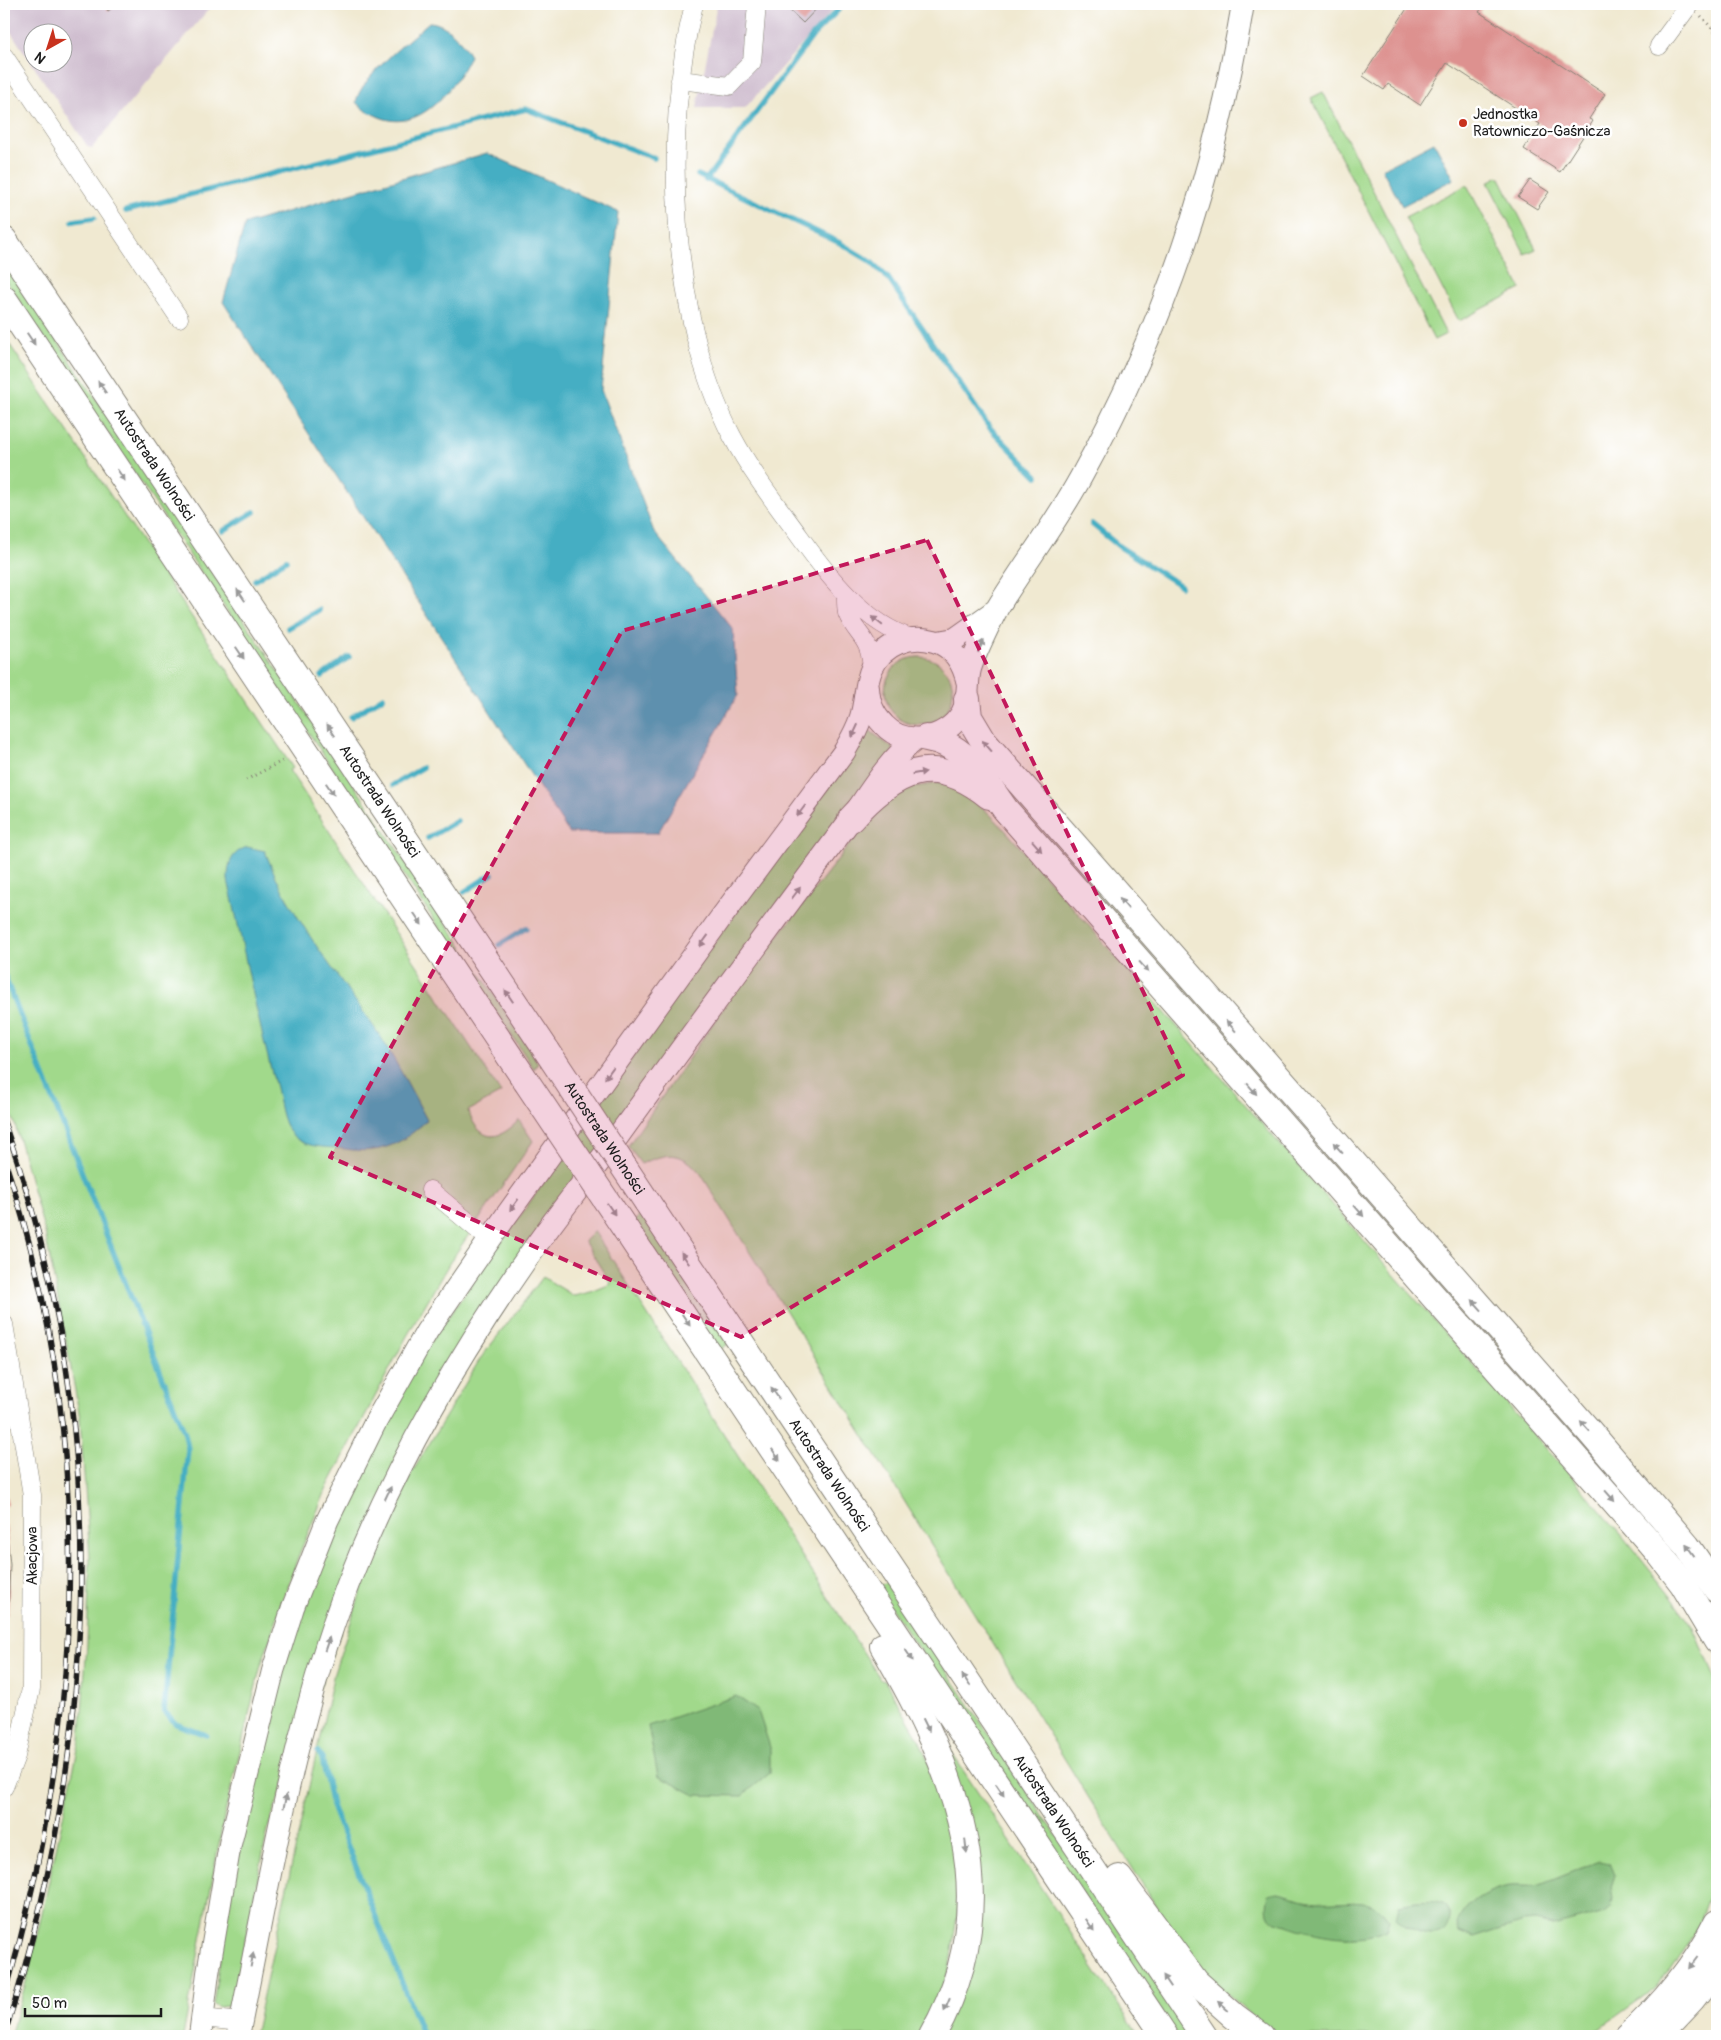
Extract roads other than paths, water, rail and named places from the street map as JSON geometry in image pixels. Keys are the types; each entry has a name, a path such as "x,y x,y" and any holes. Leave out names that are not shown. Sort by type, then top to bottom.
{"highway":[{"name":"Autostrada Wolności","path":"4,240 1204,2036"},
{"path":"4,299 1165,2036"},
{"path":"968,691 969,717 984,742 1589,1431 1687,1546 1717,1590"},
{"path":"921,738 946,743 964,755 1005,809 1659,1553 1687,1591 1717,1640"},
{"path":"851,819 875,793 890,783 913,773 928,772 943,772 962,778 1005,809"},
{"path":"814,1513 830,1565 874,1630 927,1725 944,1765 960,1811 969,1876 968,1914 958,1973 952,1994 932,2036"},
{"path":"994,1720 1058,1792 1196,1982 1234,2016 1261,2036"},
{"path":"1628,2036 1700,1954 1717,1923"},
{"path":"1658,2036 1692,1999 1717,1966"},
{"path":"1677,2036 1717,1975"},
{"path":"1613,2036 1662,1999"}],"main road":[{"path":"870,676 869,701 876,715 886,728 900,735 921,738 940,734 953,725 962,713 973,662 997,609 1080,481 1149,341 1192,225 1223,112 1243,4"},
{"path":"938,642 956,638 997,609"},
{"path":"201,2027 230,1844 273,1671 294,1607 327,1520 375,1423 427,1332 490,1240 714,927 844,752 858,727 870,676 882,654 895,643 912,638 938,642 947,647 962,663 968,691"},
{"path":"239,2029 287,1788 310,1699 348,1584 409,1449 446,1382 526,1259 892,761 921,738"}],"street":[{"path":"694,4 686,36 680,80 676,153 678,208 690,318 702,359 732,436 755,475 808,548 846,597 892,631 912,638"},
{"path":"680,80 729,86 752,62 757,4"},
{"path":"1659,46 1693,7"},
{"path":"4,56 179,318"},
{"path":"846,597 847,613 865,640 871,653 870,676"},
{"path":"430,1190 490,1240"},
{"name":"Akacjowa","path":"4,1324 10,1351 32,1505 31,1689 16,1756 4,1787"},
{"path":"201,2027 239,2029"}],"water":[{"path":"429,22 442,25 453,33 470,56 454,83 432,106 419,115 406,120 391,120 362,108 356,102 366,82 387,59"},
{"path":"1434,142 1454,179 1402,206 1382,169"},
{"path":"487,153 618,212 601,390 654,532 733,629 738,695 658,833 569,833 223,302 245,224"},
{"path":"247,847 265,851 288,901 318,948 382,1039 427,1120 409,1136 390,1146 380,1149 358,1150 315,1146 301,1141 286,1127 263,1036 228,880 232,859 237,852"}],"waterway":[{"path":"706,180 814,34 844,4"},
{"path":"126,211 526,109 654,158"},
{"path":"698,175 840,243 870,261 888,278 989,427 1037,476"},
{"path":"73,221 94,218"},
{"path":"223,531 254,512"},
{"path":"1092,524 1120,547 1181,586"},
{"path":"255,580 286,560"},
{"path":"288,628 319,610"},
{"path":"322,676 349,657"},
{"path":"351,717 383,697"},
{"path":"393,785 422,768"},
{"path":"428,838 457,821"},
{"path":"464,892 492,874"},
{"path":"499,945 526,928"},
{"path":"4,975 185,1434 188,1449 164,1711 176,1724 206,1735"},
{"path":"318,1752 322,1758 332,1806 423,2036"}],"railway":[{"path":"4,1122 39,1235 63,1349 77,1464 81,1579 75,1693 60,1808 36,1922 4,2036"},
{"path":"4,1158 34,1262 55,1367 66,1472 69,1578 64,1683 51,1788 31,1893 4,1998"}],"place":[{"name":"Jednostka Ratowniczo-Gaśnicza","path":"1463,123"}]}
